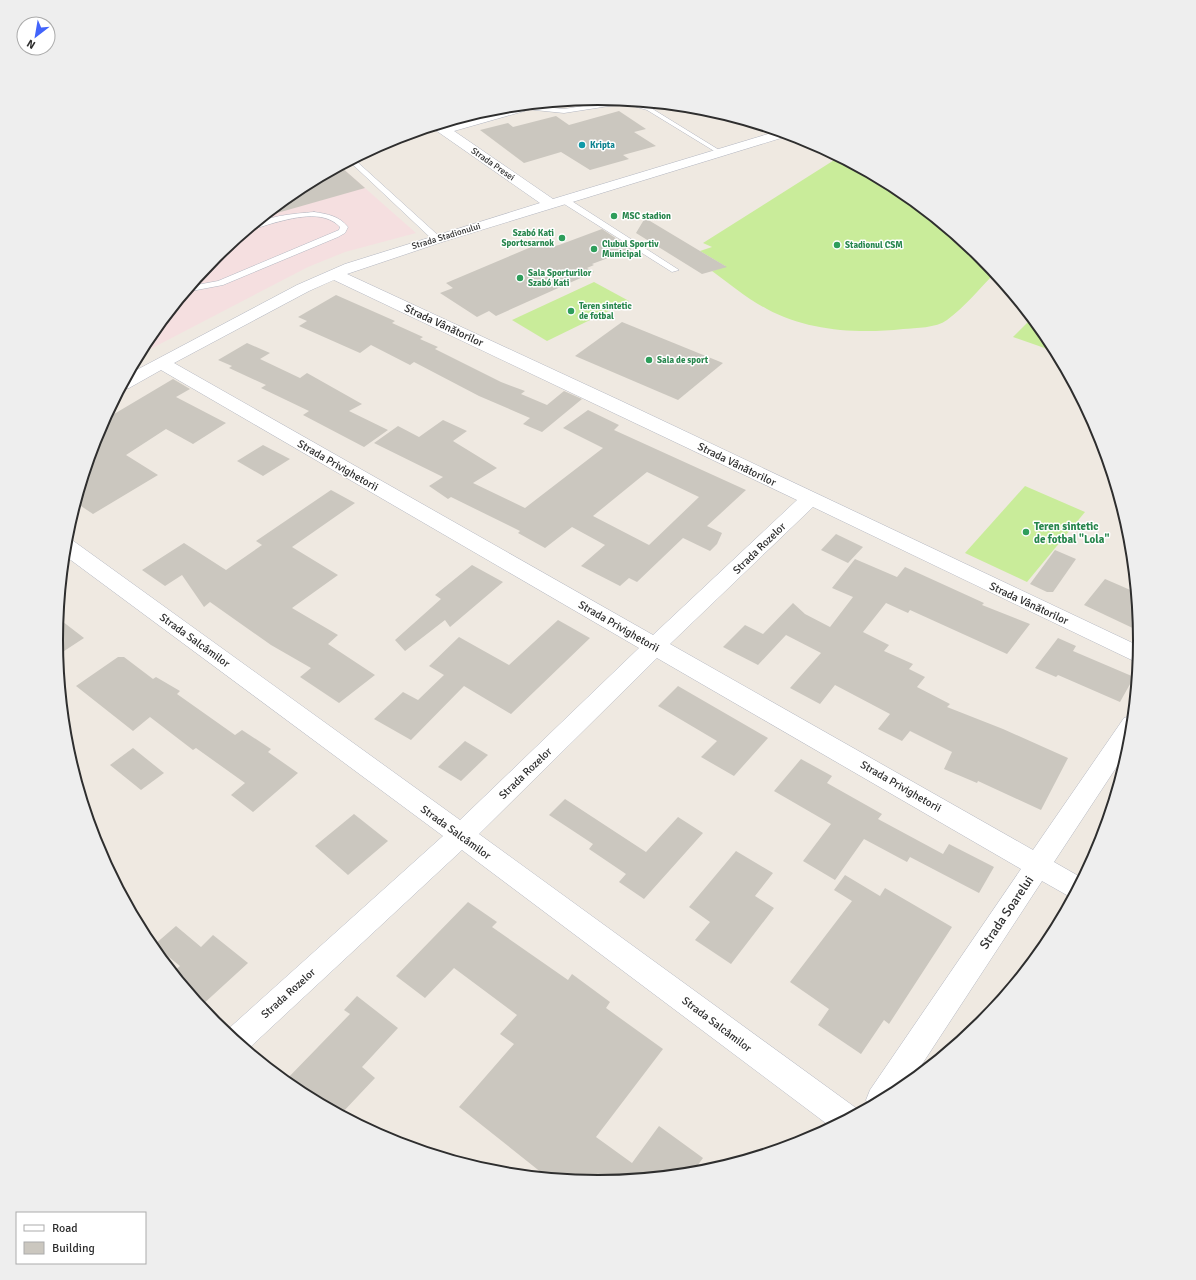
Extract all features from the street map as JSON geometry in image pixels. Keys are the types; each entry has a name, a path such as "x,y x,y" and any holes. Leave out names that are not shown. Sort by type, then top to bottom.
{"street":[{"name":"Strada Presei","path":"441,129 550,204"},
{"name":"Strada Stadionului","path":"131,380 303,288 334,274 437,239 778,136"},
{"name":"Strada Vânătorilor","path":"334,274 613,404 1133,652"},
{"name":"Strada Privighetorii","path":"161,364 1073,886"},
{"name":"Strada Rozelor","path":"240,1037 461,835 655,646 810,499"},
{"name":"Strada Salcâmilor","path":"71,549 841,1116"},
{"name":"Strada Soarelui","path":"888,1089 1124,736"}],"lane":[{"path":"544,108 564,111 602,105"},
{"path":"644,107 721,153"},
{"path":"355,163 437,239"},
{"path":"564,200 675,270"},
{"path":"196,287 220,283 335,235 342,231 344,227 341,222 331,217 317,215 297,216 262,224"}],"shaded area":[{"path":"344,170 416,233 345,252 308,267 149,350 174,314 196,287 245,238 301,195"}],"green space":[{"name":"Stadionul CSM","path":"835,160 895,195 924,216 951,238 991,277 954,315 937,325 868,331 833,329 799,322 782,316 746,296 712,271 725,266 700,251 712,247 703,243"},
{"name":"Teren sintetic de fotbal","path":"594,282 629,301 547,341 512,320"},
{"path":"1028,322 1046,349 1013,337"},
{"name":"Teren sintetic de fotbal \"Lola\"","path":"1025,486 1085,512 1027,582 965,553"}],"building":[{"path":"619,111 646,129 634,132 656,146 623,155 629,159 590,170 561,152 524,163 480,130 508,123 513,127 556,116 569,125"},
{"path":"344,170 365,188 276,213 301,195"},
{"path":"645,218 727,267 702,274 636,233"},
{"name":"Sala Sporturilor Szabó Kati","path":"602,229 632,249 592,264 594,265 587,268 594,272 496,316 489,311 477,317 440,293 453,288 446,283 543,242 550,247"},
{"path":"336,295 395,321 392,323 423,337 420,339 438,347 435,349 501,382 525,391 521,394 547,405 564,391 582,399 542,432 523,424 530,418 479,396 414,362 410,365 371,345 360,353 299,326 307,321 298,317"},
{"name":"Sala de sport","path":"622,322 723,363 678,400 575,356"},
{"path":"247,343 270,353 260,359 300,378 307,373 362,404 349,411 388,430 364,447 303,415 309,411 261,388 266,385 229,368 232,366 218,360"},
{"path":"173,379 190,389 176,397 226,423 193,444 166,429 126,455 158,475 93,514 80,505 91,468 113,415"},
{"path":"588,410 619,425 614,430 746,490 707,526 722,533 717,544 710,551 683,538 637,582 629,578 620,586 581,566 605,545 572,527 545,548 518,533 520,531 451,497 448,499 429,486 443,477 374,443 398,426 419,437 443,420 467,431 453,441 497,468 473,483 525,508 603,448 563,428","holes":["647,472 699,497 649,545 593,516"]},
{"path":"263,445 290,459 263,476 237,461"},
{"path":"331,490 355,503 292,547 338,575 292,608 338,635 328,644 375,675 339,703 300,677 311,668 271,645 210,602 204,607 182,575 165,586 142,570 184,543 226,570 262,545 256,541"},
{"path":"836,534 863,547 848,563 821,550"},
{"path":"1055,550 1076,559 1053,592 1047,592 1030,584"},
{"path":"855,559 897,577 905,567 984,603 982,605 1030,624 1007,654 910,610 908,613 886,603 863,632 889,645 884,651 913,664 909,669 925,677 917,687 950,704 947,707 1003,729 1068,758 1041,810 978,781 977,783 944,769 952,752 910,731 902,741 878,729 890,714 835,685 820,704 790,688 821,653 786,635 758,665 723,647 745,625 763,634 793,603 805,614 830,627 853,597 832,588"},
{"path":"472,565 503,582 450,627 445,620 405,651 395,640 441,599 435,595"},
{"path":"1105,579 1130,590 1133,628 1084,605"},
{"path":"558,620 590,638 511,714 464,686 411,740 374,719 403,692 418,700 444,675 429,666 459,637 509,665"},
{"path":"64,622 84,638 63,652"},
{"path":"1058,638 1076,646 1073,651 1132,676 1131,682 1120,702 1058,675 1056,677 1035,668"},
{"path":"118,657 124,657 153,679 156,677 180,691 177,694 235,735 242,730 271,749 268,752 298,773 253,812 231,795 245,783 196,748 193,750 150,717 133,731 76,686"},
{"path":"678,686 768,738 734,776 701,757 717,741 658,706"},
{"path":"465,741 488,755 461,781 438,767"},
{"path":"133,748 164,773 141,790 110,765"},
{"path":"801,759 832,776 827,783 882,814 878,819 943,854 949,844 994,867 979,893 910,857 907,862 864,839 835,880 803,861 831,824 774,791"},
{"path":"565,799 646,852 678,817 703,833 644,899 619,882 626,874 589,849 593,844 549,815"},
{"path":"354,814 388,841 348,875 315,846"},
{"path":"736,851 773,873 755,896 774,908 731,964 695,940 710,922 689,907"},
{"path":"845,875 880,896 885,888 952,927 889,1024 884,1020 861,1054 818,1025 829,1009 790,982 852,901 834,890"},
{"path":"468,902 497,922 492,927 568,980 572,974 610,1002 606,1008 663,1049 596,1137 632,1163 659,1126 703,1158 697,1166 633,1174 598,1175 540,1171 459,1107 514,1044 500,1034 517,1015 454,968 425,998 396,976"},
{"path":"176,926 201,947 213,935 248,963 205,1002 176,969 180,966 166,954 157,942"},
{"path":"357,996 398,1028 362,1067 375,1078 344,1111 289,1077 350,1014 344,1010"}],"place":[{"name":"Kripta","path":"582,145"},
{"name":"MSC stadion","path":"614,216"},
{"name":"Szabó Kati Sportcsarnok","path":"562,238"},
{"name":"Stadionul CSM","path":"837,245"},
{"name":"Clubul Sportiv Municipal","path":"594,249"},
{"name":"Sala Sporturilor Szabó Kati","path":"520,278"},
{"name":"Teren sintetic de fotbal","path":"571,311"},
{"name":"Sala de sport","path":"649,360"},
{"name":"Teren sintetic de fotbal \"Lola\"","path":"1026,532"}]}
